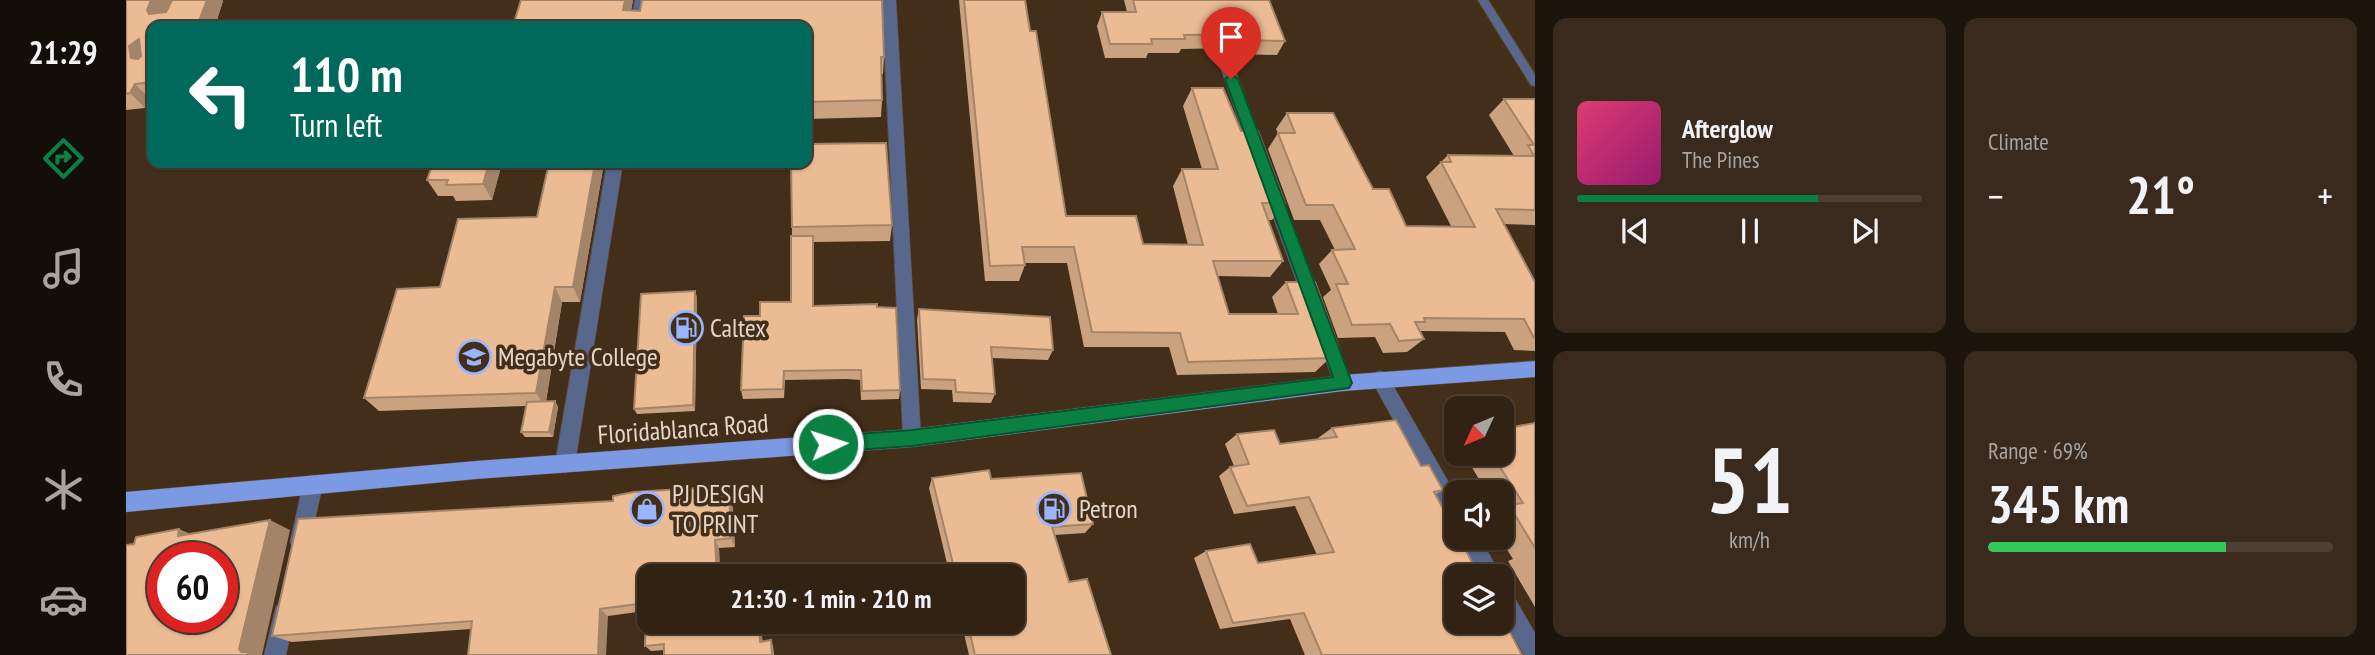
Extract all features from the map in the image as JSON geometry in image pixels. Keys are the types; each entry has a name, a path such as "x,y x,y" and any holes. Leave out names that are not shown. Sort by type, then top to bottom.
{"main road":[{"name":"Floridablanca Road","path":"126,502 313,484 912,438 1343,383 1535,369"}],"street":[{"path":"638,21 642,0"},
{"path":"889,0 912,438"},
{"path":"1223,55 1343,383"},
{"path":"565,464 614,168"},
{"path":"1380,379 1444,493"},
{"path":"295,563 313,484"},
{"path":"275,655 290,589"},
{"path":"1514,616 1535,654"}],"lane":[{"path":"1483,0 1535,83"}],"building":[{"path":"126,0 151,0 147,10 149,14 166,12 172,0 207,0 199,21 147,21 147,83 135,84 130,93 126,94","holes":["139,39 141,56 138,59 131,58 129,46"]},
{"path":"521,0 625,0 623,10 640,11 642,0 882,0 882,100 812,102 812,21 515,21"},
{"path":"964,0 1025,0 1030,31 1036,31 1066,216 1136,216 1143,244 1203,245 1182,169 1218,169 1192,88 1223,88 1241,131 1258,131 1285,203 1262,203 1283,261 1213,261 1229,314 1298,314 1286,282 1315,282 1338,345 1326,346 1330,358 1188,362 1180,333 1092,332 1074,247 1022,247 1025,265 990,266"},
{"path":"1133,0 1269,0 1285,41 1243,40 1241,34 1184,35 1185,39 1151,39 1152,44 1110,44 1102,12 1136,12"},
{"path":"1504,99 1535,99 1535,210 1496,209 1535,282 1535,338 1524,319 1424,318 1425,322 1415,322 1424,339 1399,341 1390,324 1352,325 1336,284 1348,284 1332,250 1355,249 1333,205 1306,205 1278,133 1295,133 1287,113 1333,113 1373,189 1389,189 1406,226 1475,227 1441,162 1451,162 1448,155 1534,156 1528,145 1534,145"},
{"path":"886,143 892,225 792,227 791,168 812,168 812,144"},
{"path":"431,168 488,168 483,184 446,185 448,180 427,180"},
{"path":"548,168 594,168 573,287 555,287 536,393 364,398 397,289 440,287 458,219 537,217"},
{"path":"791,236 813,236 813,306 877,304 877,307 896,308 900,390 862,391 861,370 847,370 784,371 783,389 741,390 744,316 760,316 760,302 791,302"},
{"path":"695,291 693,405 634,409 641,294"},
{"path":"919,309 1050,317 1053,350 991,347 995,394 956,392 955,380 923,379"},
{"path":"555,401 549,432 521,432 527,402"},
{"path":"1396,420 1421,466 1429,465 1443,490 1434,492 1444,510 1444,550 1466,550 1473,564 1444,564 1444,634 1511,634 1522,655 1322,655 1304,613 1233,623 1206,551 1250,544 1258,563 1334,552 1309,497 1247,506 1230,467 1249,464 1237,434 1274,430 1280,444 1337,437 1332,428"},
{"path":"1535,423 1535,548 1514,513 1514,504 1523,503 1514,489 1514,480 1508,480 1499,466 1514,466 1514,427"},
{"path":"989,470 991,479 1081,473 1093,524 1052,527 1069,582 1087,579 1111,655 975,655 970,634 1025,634 1025,564 953,564 932,478"},
{"path":"729,486 731,538 715,540 716,564 637,564 637,604 600,609 598,655 468,655 472,621 272,636 298,519 613,501 613,496 634,492"},
{"path":"270,520 239,649 241,652 248,652 247,655 126,655 126,545 134,544 136,537 179,529 178,536"},
{"path":"645,634 760,634 760,642 771,640 772,655 664,655 664,644 645,646"}],"place":[{"name":"Caltex","path":"686,328"},
{"name":"Megabyte College","path":"474,357"},
{"name":"PJ DESIGN TO PRINT","path":"647,509"},
{"name":"Petron","path":"1054,509"}],"route":[{"path":"828,444 912,438 1343,383 1231,79"}]}
